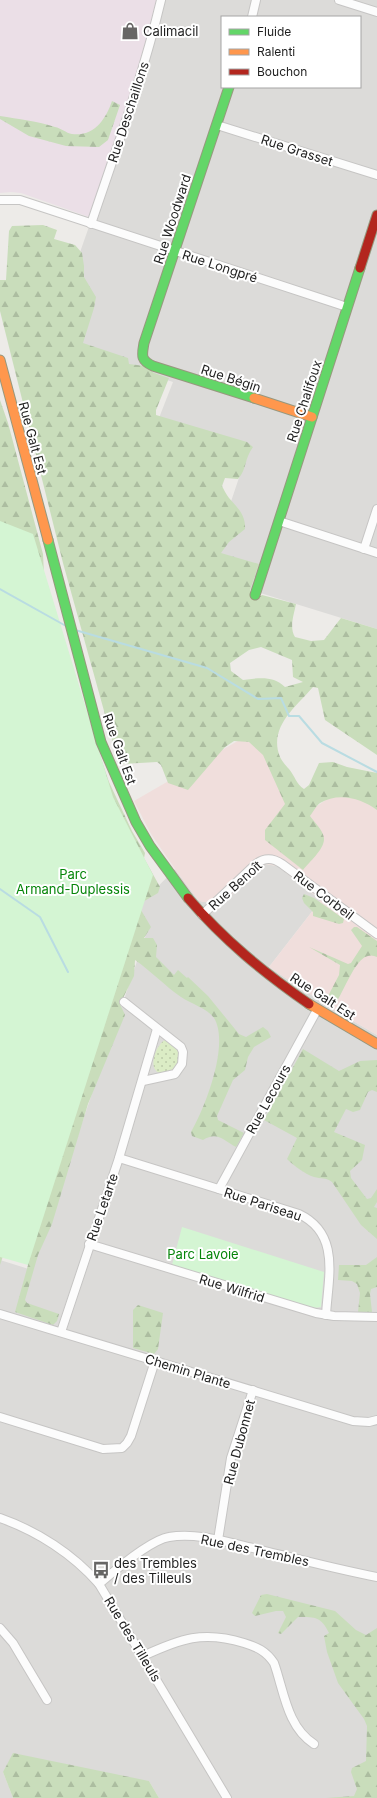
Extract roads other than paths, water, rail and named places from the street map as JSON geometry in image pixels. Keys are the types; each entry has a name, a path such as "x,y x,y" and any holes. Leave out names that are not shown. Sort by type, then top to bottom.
{"street":[{"name":"Rue Deschaillons","path":"91,224 152,38 161,0"},
{"path":"252,16 256,0"},
{"path":"339,0 377,12"},
{"name":"Rue Woodward","path":"143,360 142,356 144,343 229,88"},
{"name":"Rue Grasset","path":"217,124 377,175"},
{"name":"Rue Longpré","path":"0,200 20,200 348,308"},
{"name":"Rue Chalifoux","path":"255,595 377,215"},
{"name":"Rue Galt Est","path":"0,360 101,742 139,828 170,875 202,915 250,961 317,1010 377,1044"},
{"name":"Rue Bégin","path":"143,360 160,368 312,417"},
{"path":"364,549 377,509"},
{"path":"279,521 377,553"},
{"name":"Rue Benoît","path":"202,915 256,864 266,859 270,859"},
{"name":"Rue Corbeil","path":"270,859 282,864 377,934"},
{"path":"124,1002 181,1047 183,1052 182,1064 175,1074 143,1081"},
{"name":"Rue Lecours","path":"219,1189 317,1010"},
{"name":"Rue Letarte","path":"61,1332 89,1244 119,1158 143,1081 157,1029"},
{"name":"Rue Pariseau","path":"119,1158 299,1214 311,1221 323,1235 326,1241 329,1256 326,1315"},
{"name":"Rue Wilfrid","path":"89,1244 306,1311 326,1315 377,1317"},
{"name":"Chemin Plante","path":"0,1314 353,1421 368,1422 377,1420"},
{"path":"0,1417 103,1449 122,1448 131,1436 155,1361"},
{"name":"Rue Dubonnet","path":"218,1540 231,1458 253,1390"},
{"name":"Rue des Tilleuls","path":"0,1518 23,1527 46,1539 83,1568 99,1584 227,1798"},
{"name":"Rue des Trembles","path":"99,1584 155,1542 169,1537 190,1537 218,1540 377,1576"},
{"path":"0,1628 13,1643 47,1700"},
{"path":"143,1656 174,1642 206,1636 228,1638 258,1648 269,1656 274,1663 293,1722 300,1733 314,1744"}],"waterway":[{"path":"0,589 66,626"},
{"path":"75,630 207,668 258,699 281,698 289,716 299,716 322,743 377,772"},
{"path":"0,889 40,917 68,972"}],"place":[{"name":"Calimacil","path":"130,31"},
{"name":"des Trembles / des Tilleuls","path":"101,1570"}],"park label":[{"name":"Parc Armand-Duplessis","path":"73,882"},
{"name":"Parc Lavoie","path":"203,1254"}]}
